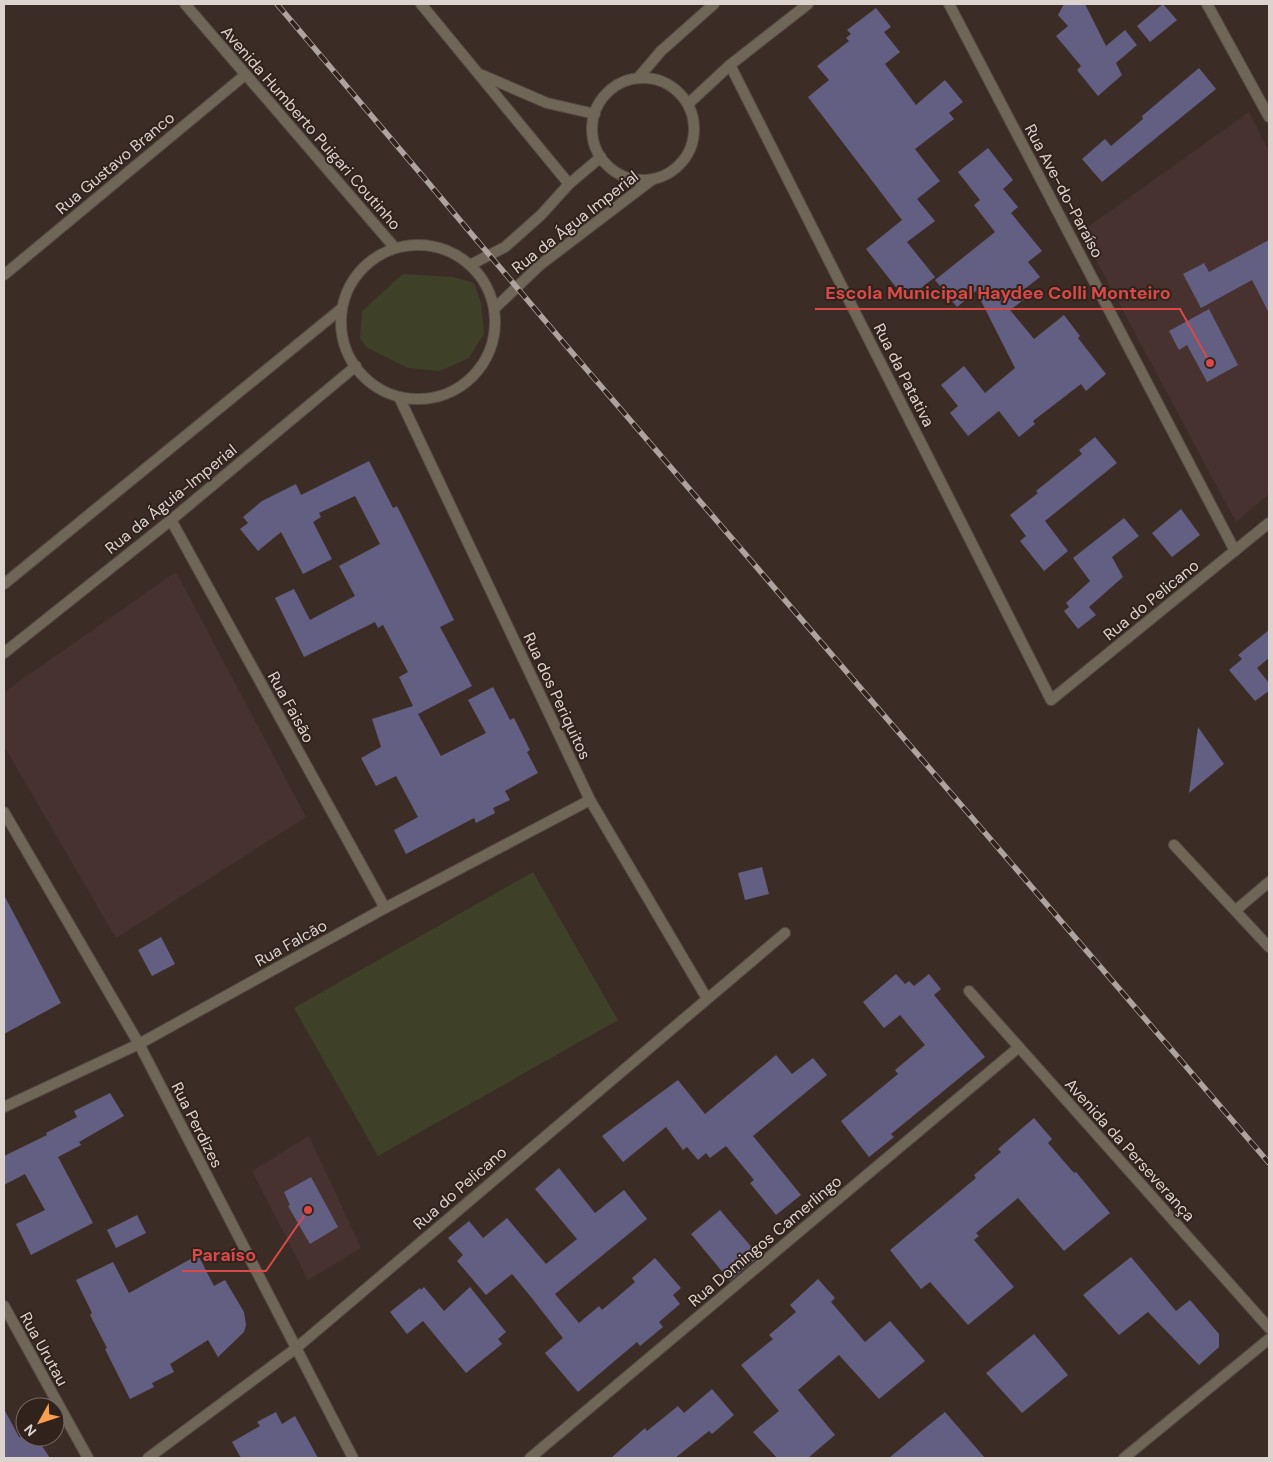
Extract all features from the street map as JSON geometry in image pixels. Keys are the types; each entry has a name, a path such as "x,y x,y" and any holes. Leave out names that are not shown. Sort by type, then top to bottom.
{"street":[{"name":"Avenida Humberto Puigari Coutinho","path":"185,4 395,248"},
{"path":"422,4 569,184"},
{"path":"638,78 661,51 714,4"},
{"path":"688,104 730,64 808,4"},
{"name":"Rua Ave-do-Paraíso","path":"949,4 1235,551"},
{"path":"1207,4 1269,117"},
{"name":"Rua da Patativa","path":"730,64 1051,700"},
{"name":"Rua Gustavo Branco","path":"4,274 245,75"},
{"path":"481,75 547,103 595,114"},
{"path":"638,78 653,79 667,84 679,92 688,104 693,119 694,135 690,150 681,164 668,174 653,179 638,180 624,176 611,168 601,157 595,144 592,128 595,114 601,101 611,89 624,82 638,78"},
{"name":"Rua da Água Imperial","path":"470,265 505,247 541,215 569,184 601,157"},
{"name":"Rua da Água Imperial","path":"494,308 540,265 653,179"},
{"path":"425,245 448,251 470,265 485,284 494,308 495,334 486,359 471,379 449,393 424,400 399,398 380,390 356,366 344,346 341,328 342,309 348,288 362,269 380,254 395,248 425,245"},
{"path":"4,584 342,309"},
{"name":"Rua da Águia-Imperial","path":"4,653 171,520 356,366"},
{"name":"Rua dos Periquitos","path":"399,398 590,800 706,997"},
{"name":"Rua Faisão","path":"171,520 385,908"},
{"name":"Rua do Pelicano","path":"1051,700 1269,523"},
{"name":"Rua Falcão","path":"4,1107 139,1044 385,908 590,800"},
{"name":"Rua Perdizes","path":"4,812 139,1044 353,1458"},
{"path":"1174,845 1269,947"},
{"path":"1236,910 1269,882"},
{"name":"Rua do Pelicano","path":"148,1458 295,1349 706,997 785,933"},
{"name":"Avenida da Perseverança","path":"970,991 1269,1328"},
{"name":"Rua Domingos Camerlingo","path":"530,1458 1019,1047"},
{"name":"Rua Urutau","path":"4,1306 88,1458"},
{"path":"1124,1458 1269,1339"}],"shaded area":[{"path":"1249,112 1269,151 1269,494 1236,522 1081,232"},
{"path":"176,572 306,817 116,938 4,746 4,692"},
{"path":"309,1136 361,1248 308,1280 252,1171"}],"green space":[{"path":"403,274 453,277 474,283 481,303 484,334 469,358 440,371 408,368 366,347 360,338 362,311"},
{"path":"533,872 618,1020 378,1156 294,1008"}],"building":[{"path":"1064,4 1085,4 1106,46 1125,30 1137,45 1116,63 1122,75 1098,96 1077,70 1081,66 1056,36 1068,26 1058,15"},
{"path":"1163,4 1177,20 1150,42 1137,26"},
{"path":"876,8 891,27 884,32 900,52 885,64 916,105 945,80 963,102 949,113 954,119 915,149 940,181 917,199 935,221 907,242 935,277 906,300 866,249 902,220 808,97 829,80 817,66 849,41 846,38 851,34 847,30"},
{"path":"1199,68 1216,89 1102,182 1082,159 1105,139 1111,146 1143,119 1142,116"},
{"path":"988,148 1013,180 1003,189 1018,207 1011,213 1042,251 1028,262 1040,277 1022,291 1027,297 1010,310 1034,339 1064,315 1080,336 1078,338 1106,374 1086,391 1081,384 1033,421 1035,424 1019,437 999,411 968,436 950,413 958,406 941,385 964,366 985,393 1015,368 976,291 957,307 935,280 995,232 974,205 980,200 958,172"},
{"path":"1269,240 1269,313 1252,280 1201,308 1183,274 1204,263 1209,272"},
{"path":"1209,309 1238,365 1207,382 1187,345 1179,350 1169,331"},
{"path":"1095,437 1117,463 1045,521 1068,551 1044,571 1020,541 1026,536 1010,515 1038,493 1036,491 1082,454 1079,450"},
{"path":"369,461 393,508 397,506 454,620 440,627 472,686 418,714 441,756 486,733 468,700 493,687 510,720 514,718 530,750 527,752 538,773 505,791 510,800 493,808 495,813 476,823 474,818 406,854 394,830 418,817 396,776 376,786 361,758 381,747 372,719 413,706 399,677 408,672 383,625 378,628 375,622 304,657 275,598 294,589 310,620 355,596 339,566 380,544 355,496 319,513 321,517 313,522 332,559 303,574 281,532 258,551 240,529 248,523 243,517 262,501 296,484 301,495"},
{"path":"1181,509 1200,535 1172,557 1152,533"},
{"path":"1124,518 1139,536 1112,557 1123,577 1089,607 1096,615 1078,629 1064,611 1069,607 1066,603 1090,581 1073,558"},
{"path":"1269,630 1269,658 1257,668 1269,683 1269,691 1255,701 1229,670 1242,659 1238,655"},
{"path":"1198,727 1224,764 1189,793"},
{"path":"762,867 769,894 745,900 738,873"},
{"path":"4,895 61,1003 4,1034"},
{"path":"161,937 175,964 152,976 138,950"},
{"path":"896,974 905,984 909,981 914,986 929,974 941,989 934,995 985,1057 891,1134 894,1137 869,1157 841,1121 898,1074 895,1070 925,1045 900,1015 884,1028 863,1002"},
{"path":"776,1055 792,1074 813,1058 827,1075 753,1136 801,1195 776,1215 750,1183 754,1180 726,1146 710,1158 706,1153 698,1160 687,1147 683,1150 666,1127 623,1162 602,1136 678,1080 705,1114"},
{"path":"110,1093 124,1116 79,1142 81,1145 58,1157 93,1223 31,1255 16,1224 45,1210 25,1174 4,1185 4,1156 47,1135 46,1133 77,1117 74,1111"},
{"path":"1034,1118 1052,1139 1048,1143 1074,1173 1076,1172 1110,1213 1064,1251 1018,1198 976,1233 979,1236 974,1240 1014,1287 968,1325 930,1282 921,1289 890,1250 976,1178 974,1175 1001,1152 998,1149"},
{"path":"559,1168 595,1213 624,1190 647,1219 555,1294 579,1323 599,1306 602,1310 635,1282 632,1278 655,1258 681,1288 673,1295 680,1304 659,1322 663,1327 640,1346 637,1342 578,1392 545,1353 563,1338 512,1274 486,1295 457,1261 463,1255 448,1238 469,1221 483,1238 507,1218 546,1264 577,1239 535,1189"},
{"path":"311,1177 338,1227 310,1244 288,1206 290,1205 284,1192"},
{"path":"720,1210 759,1256 730,1281 691,1234"},
{"path":"137,1215 146,1233 116,1248 107,1230"},
{"path":"198,1255 214,1286 225,1280 244,1312 246,1325 244,1332 218,1357 208,1340 170,1364 174,1372 152,1383 154,1387 130,1399 105,1349 107,1348 90,1315 92,1313 76,1280 113,1262 129,1293"},
{"path":"1131,1257 1176,1311 1190,1300 1219,1334 1219,1347 1199,1365 1148,1312 1119,1335 1083,1295"},
{"path":"818,1279 835,1298 831,1302 865,1342 890,1321 925,1361 879,1399 839,1355 798,1390 835,1435 808,1458 777,1458 753,1432 779,1411 741,1365 773,1339 769,1335 796,1312 790,1305"},
{"path":"424,1287 444,1311 470,1287 506,1332 498,1339 502,1344 466,1373 423,1321 407,1334 390,1312 420,1288 421,1290"},
{"path":"1034,1334 1068,1375 1022,1413 986,1373"},
{"path":"712,1389 734,1415 712,1434 709,1431 675,1458 611,1458 645,1428 647,1431 678,1406 684,1413"},
{"path":"4,1409 15,1430 15,1447 43,1447 50,1458 4,1458"},
{"path":"276,1412 282,1424 295,1416 318,1458 241,1458 232,1442 260,1426 257,1422"},
{"path":"945,1412 985,1458 889,1458 919,1433"}],"railway":[{"path":"277,4 563,342 1269,1163"}],"place":[{"name":"Escola Municipal Haydee Colli Monteiro","path":"1210,363"},
{"name":"Paraíso","path":"308,1210"}]}
